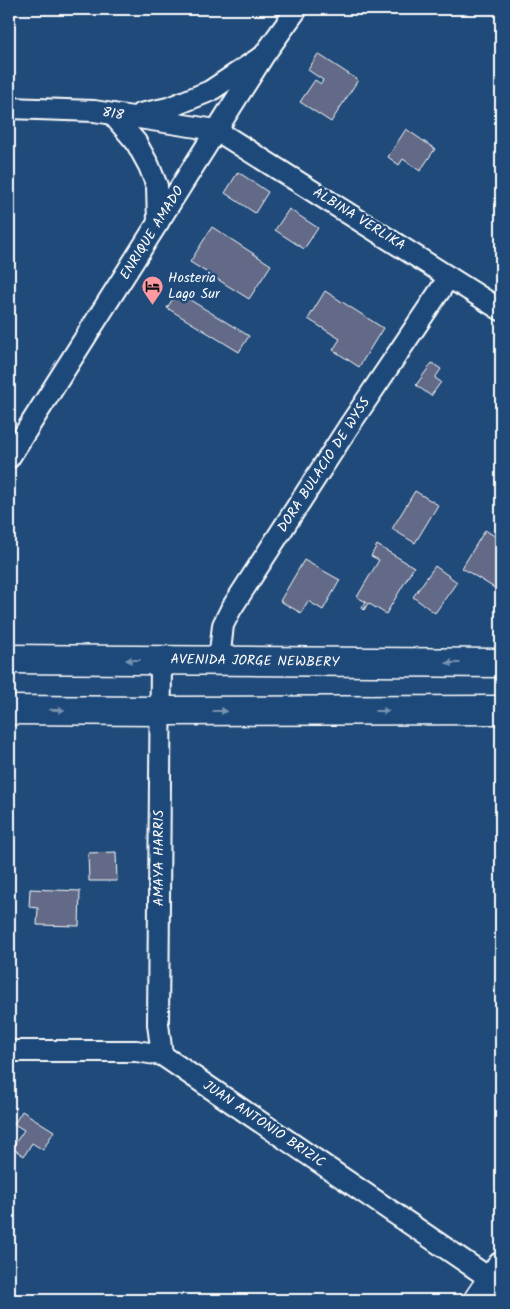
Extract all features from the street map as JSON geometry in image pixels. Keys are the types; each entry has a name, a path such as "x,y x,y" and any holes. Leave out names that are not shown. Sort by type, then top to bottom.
{"street":[{"name":"ENRIQUE AMADO","path":"9,458 216,130 297,9"},
{"path":"158,223 157,186 149,166 119,115 168,108 210,91 264,56"},
{"name":"818","path":"9,108 94,111 216,130"},
{"name":"ALBINA VERLIKA","path":"216,130 501,310"},
{"name":"DORA BULACIO DE WYSS","path":"220,661 223,625 231,609 348,426 449,277"},
{"name":"AVENIDA JORGE NEWBERY","path":"9,659 501,663"},
{"name":"AMAYA HARRIS","path":"161,660 159,712 158,1024 162,1055"},
{"path":"9,710 159,712 501,710"},
{"name":"JUAN ANTONIO BRIZIC","path":"9,1051 136,1051 162,1055 493,1283"}],"building":[{"path":"318,54 358,80 331,122 300,102 315,80 321,84 323,80 308,70"},
{"path":"406,129 435,149 420,171 403,159 399,165 388,157"},
{"path":"238,172 268,192 255,213 225,193"},
{"path":"289,209 318,228 304,249 275,230"},
{"path":"212,227 271,265 249,299 190,262"},
{"path":"325,291 383,328 359,367 333,350 340,339 308,319"},
{"path":"177,292 249,336 239,352 167,308"},
{"path":"432,363 441,369 435,378 441,382 431,396 416,385"},
{"path":"415,491 438,505 415,543 392,529"},
{"path":"485,530 501,540 501,592 462,568"},
{"path":"377,545 414,567 386,614 368,603 364,610 362,608 366,602 357,597 379,560 371,556"},
{"path":"304,560 340,580 323,610 308,601 301,613 280,601"},
{"path":"435,566 457,582 435,613 413,597"},
{"path":"116,852 117,881 89,881 88,853"},
{"path":"30,889 80,891 79,926 37,925 38,908 29,907"},
{"path":"22,1111 54,1131 43,1150 32,1143 24,1156 12,1148 24,1130 14,1124"}],"place":[{"name":"Hosteria Lago Sur","path":"152,305"}]}
